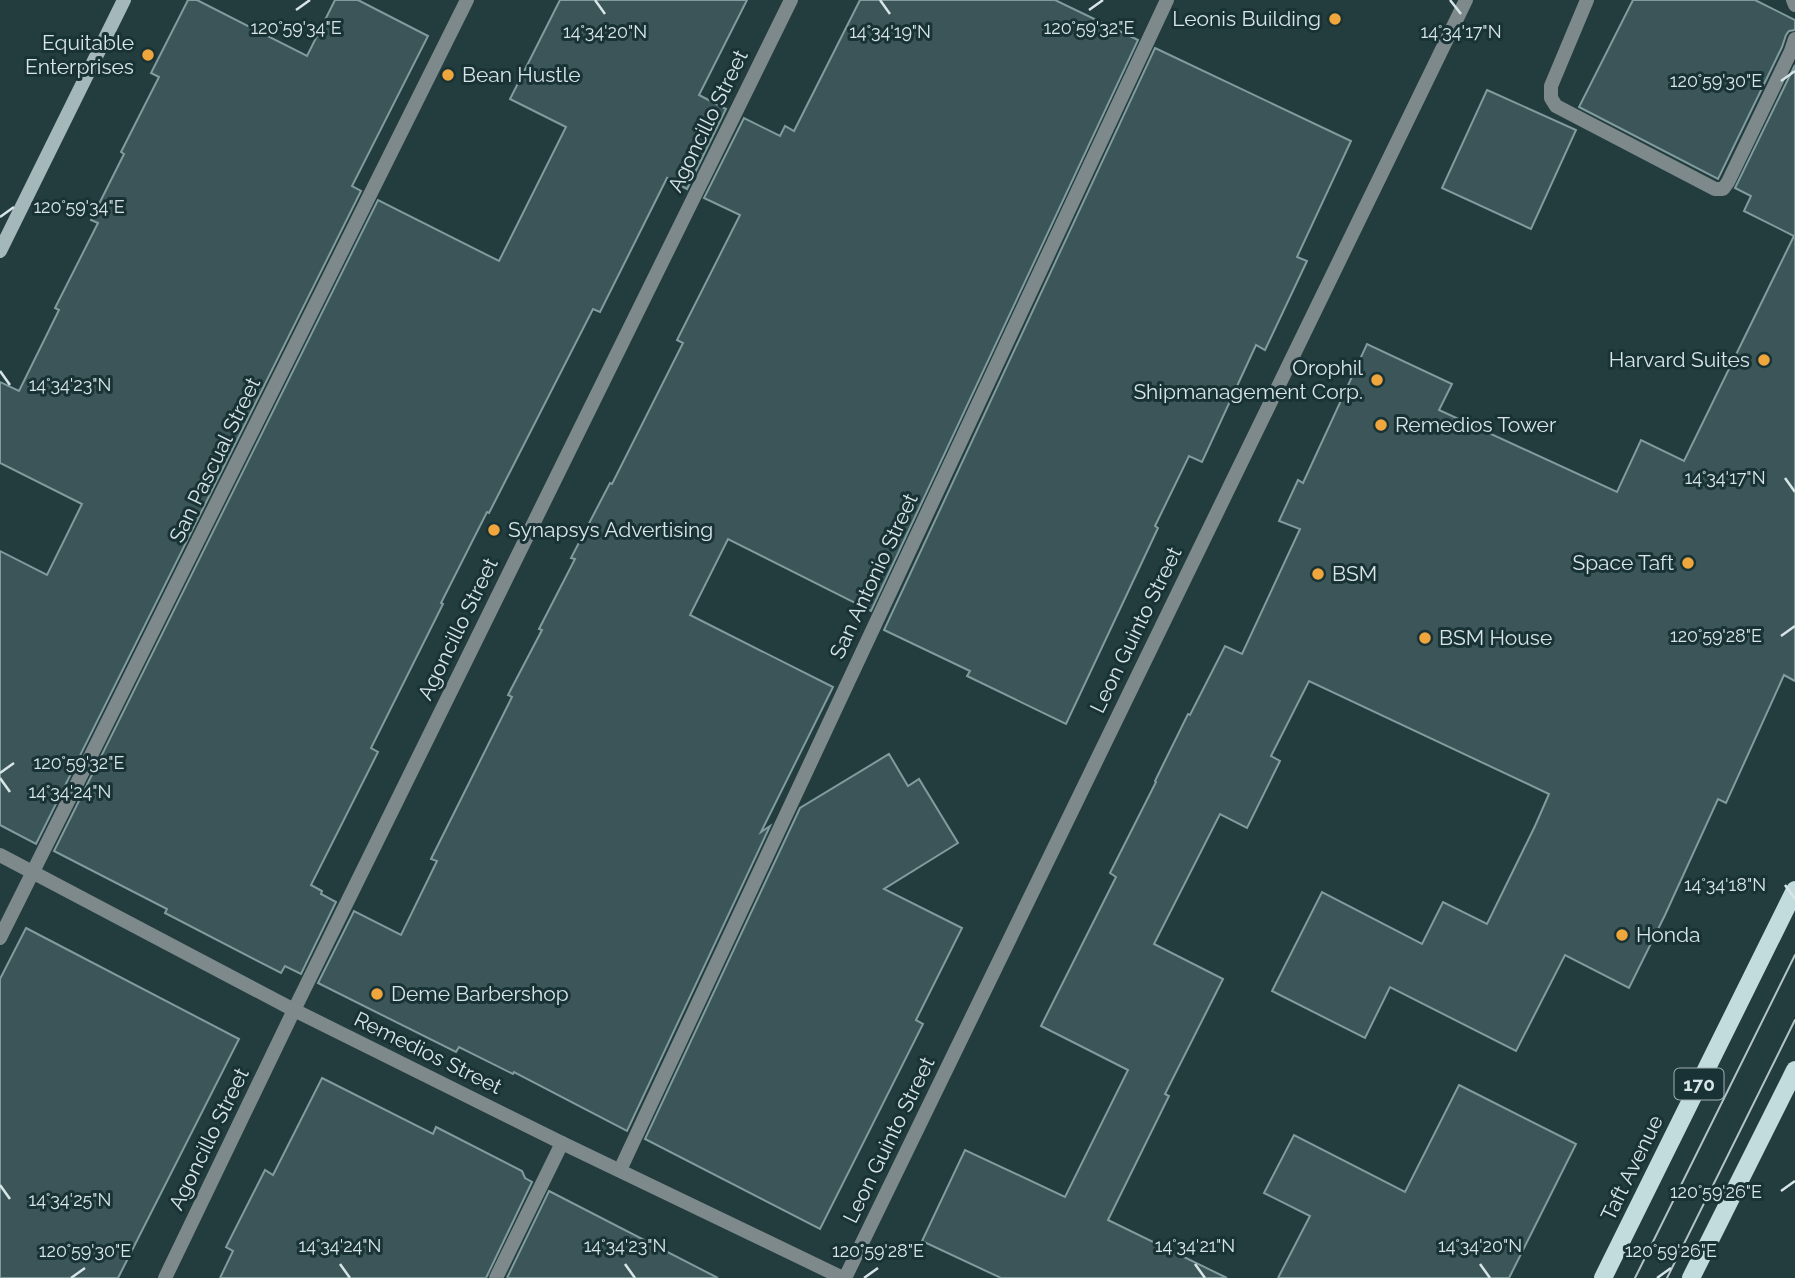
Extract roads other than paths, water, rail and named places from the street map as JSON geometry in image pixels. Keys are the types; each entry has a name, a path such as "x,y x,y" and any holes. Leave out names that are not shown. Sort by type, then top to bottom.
{"main road":[{"path":"0,251 124,0"},
{"name":"Taft Avenue","path":"1603,1278 1795,890"},
{"path":"1691,1278 1795,1070"}],"street":[{"name":"San Pascual Street","path":"0,938 467,0"},
{"name":"Agoncillo Street","path":"165,1278 791,0"},
{"name":"San Antonio Street","path":"620,1170 1167,0"},
{"name":"Leon Guinto Street","path":"844,1278 1466,0"},
{"path":"1587,0 1550,86 1551,99 1556,106 1715,189 1723,189 1728,183 1795,40"},
{"name":"Remedios Street","path":"0,855 294,1010 562,1143 844,1278"},
{"path":"496,1278 562,1143"}],"tram line":[{"path":"1635,1278 1795,955"},
{"path":"1667,1278 1795,1020"}],"place":[{"name":"Leonis Building","path":"1335,19"},
{"name":"Equitable Enterprises","path":"148,55"},
{"name":"Bean Hustle","path":"448,75"},
{"name":"Harvard Suites","path":"1764,360"},
{"name":"Orophil Shipmanagement Corp.","path":"1377,380"},
{"name":"Remedios Tower","path":"1381,425"},
{"name":"Synapsys Advertising","path":"494,530"},
{"name":"Space Taft","path":"1688,563"},
{"name":"BSM","path":"1318,574"},
{"name":"BSM House","path":"1425,638"},
{"name":"Honda","path":"1622,935"},
{"name":"Deme Barbershop","path":"377,994"}]}
